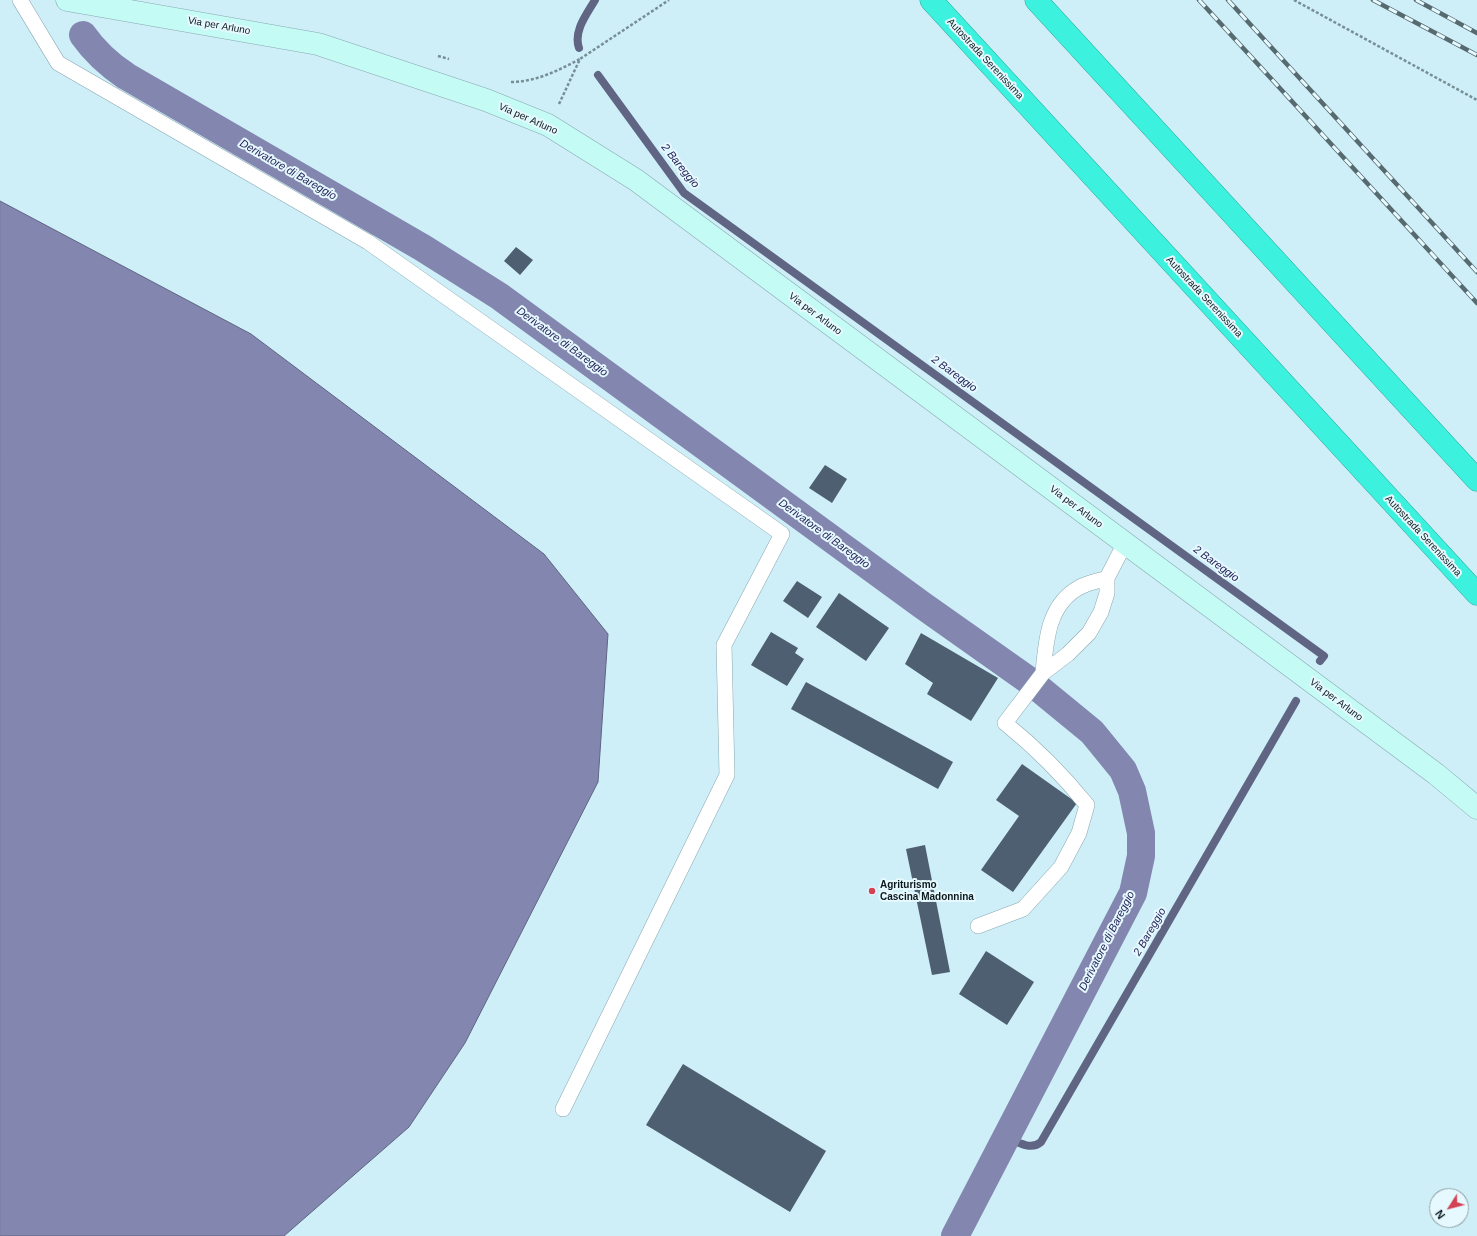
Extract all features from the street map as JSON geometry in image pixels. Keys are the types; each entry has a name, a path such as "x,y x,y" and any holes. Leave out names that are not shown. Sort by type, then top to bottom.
{"highway":[{"name":"Autostrada Serenissima","path":"931,0 1477,594"},
{"path":"1036,0 1477,480"}],"street":[{"name":"Via per Arluno","path":"67,0 318,44 486,100 548,125 636,180 1436,774 1477,808"}],"lane":[{"path":"20,0 58,63 368,242 782,534 724,645 727,775 563,1109"},
{"path":"978,926 1023,909 1061,867 1079,833 1087,805 1064,776 1029,742 1005,723 1043,673 1068,654 1089,633 1101,612 1107,593 1107,578 1124,543"},
{"path":"1043,673 1046,635 1050,622 1064,599 1081,587 1107,578"}],"path":[{"path":"548,125 580,59 669,0"},
{"path":"1294,0 1477,100"}],"water":[{"path":"0,201 251,334 544,554 608,634 598,782 465,1043 409,1127 284,1236 0,1236"}],"building":[{"path":"516,247 533,260 520,275 504,261"},
{"path":"825,465 847,479 832,503 809,488"},
{"path":"797,581 822,597 808,618 783,601"},
{"path":"839,593 889,628 866,661 816,627"},
{"path":"771,632 798,648 795,653 804,659 787,686 751,665"},
{"path":"921,633 998,678 971,721 927,694 933,683 905,664"},
{"path":"806,682 953,762 938,789 791,709"},
{"path":"1022,764 1077,803 1013,892 981,870 1019,816 996,800"},
{"path":"925,845 950,972 932,975 906,849"},
{"path":"986,951 1034,982 1007,1025 959,994"},
{"path":"683,1064 826,1151 790,1212 646,1125"}],"waterway":[{"name":"2 Bareggio","path":"579,48 579,29 595,0"},
{"name":"Derivatore di Bareggio","path":"83,35 102,57 126,76 423,248 499,296 922,605 1031,682 1092,732 1123,770 1132,791 1141,833 1141,856 1133,893 955,1236"},
{"name":"2 Bareggio","path":"598,75 684,193 1324,656 1320,661"},
{"name":"2 Bareggio","path":"1006,1137 1028,1146 1037,1145 1041,1142 1296,701"}],"railway":[{"path":"1199,0 1477,303"},
{"path":"1228,0 1477,272"},
{"path":"1373,0 1477,55"},
{"path":"1416,0 1477,33"}],"place":[{"name":"Agriturismo Cascina Madonnina","path":"872,891"}]}
